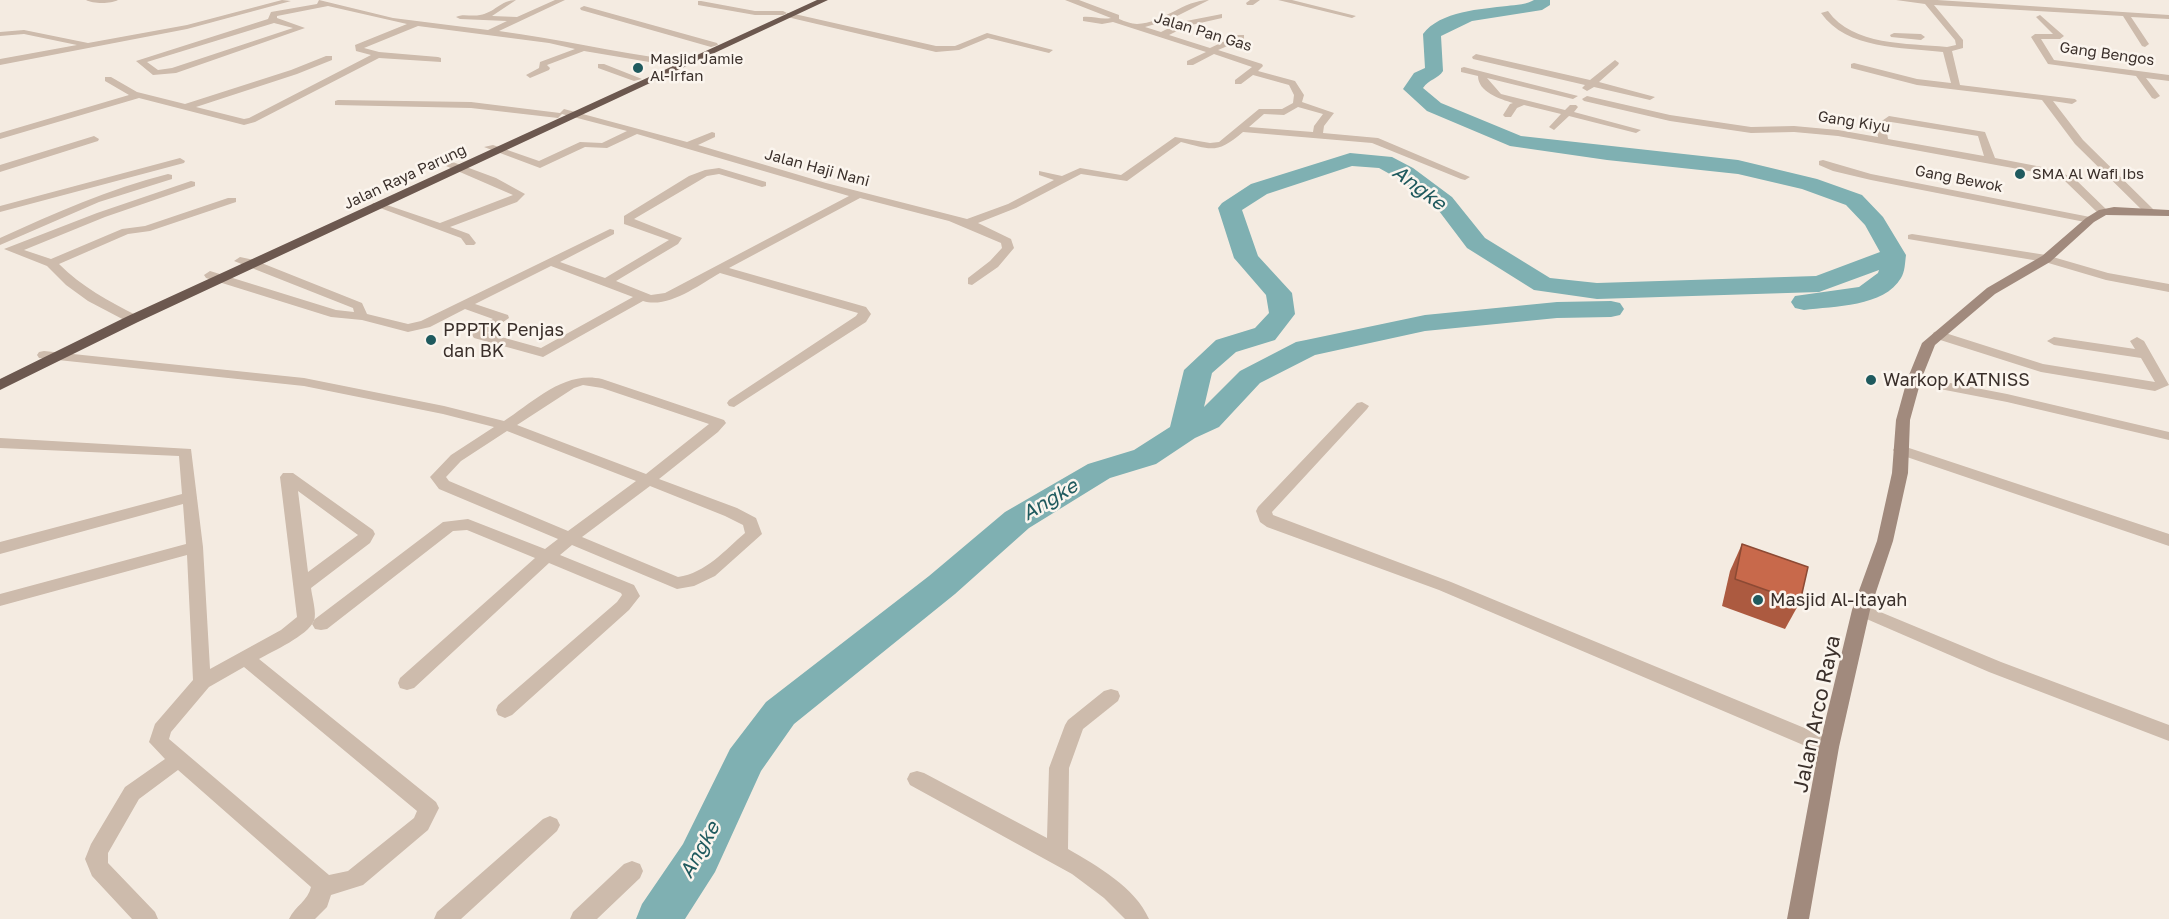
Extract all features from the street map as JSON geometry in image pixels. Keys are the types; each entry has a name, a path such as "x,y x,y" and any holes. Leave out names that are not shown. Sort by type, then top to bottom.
{"highway":[{"name":"Jalan Raya Parung","path":"494,148 577,115 787,14 810,0"},
{"name":"Jalan Raya Parung","path":"216,277 240,261 455,166 637,79 824,0"},
{"name":"Jalan Raya Parung","path":"0,385 49,356 129,316 216,277 254,264 455,166"},
{"name":"Jalan Raya Parung","path":"0,376 49,356"}],"main road":[{"path":"2097,216 2149,211 2169,213"},
{"name":"Jalan Arco Raya","path":"1802,918 1829,747 1861,610 1885,541 1900,473 1903,420 1914,380 1929,343 1991,291 2046,259 2097,216"}],"street":[{"path":"90,0 114,0"},
{"path":"0,62 187,27 291,0"},
{"path":"314,0 416,24 549,40 674,63"},
{"path":"484,17 512,0"},
{"path":"488,33 561,0"},
{"name":"Jalan Pan Gas","path":"1069,0 1085,1 1089,8 1116,17 1113,20 1259,66 1238,82"},
{"path":"1136,27 1166,18 1205,0"},
{"path":"1282,0 1352,16"},
{"path":"1900,0 2169,17"},
{"path":"2040,0 2050,9"},
{"path":"2070,0 2085,11"},
{"path":"729,7 743,1"},
{"path":"1825,13 1833,24 1846,32 1875,43 1947,50 1958,48 1959,40 1928,2"},
{"path":"701,3 755,13 787,14 936,49 956,48 987,35 1049,50"},
{"path":"181,38 332,5"},
{"path":"584,8 714,45"},
{"path":"2125,14 2145,44"},
{"path":"459,16 520,19"},
{"path":"1162,34 1184,24 1219,16"},
{"path":"273,17 301,28 173,71 156,73 140,61 146,57 273,17"},
{"name":"Gang Bengos","path":"2040,17 2060,36 2035,37 2050,62 2169,78"},
{"path":"1086,19 1113,20"},
{"path":"416,24 358,48 378,55 438,60"},
{"path":"1846,32 1921,37"},
{"path":"0,34 35,33 80,41 87,45"},
{"path":"1190,63 1241,37"},
{"path":"530,75 546,68 542,66 543,64 584,48"},
{"path":"1947,50 1956,84"},
{"path":"108,78 127,88 130,93 247,122 378,55"},
{"path":"1476,57 1650,97"},
{"path":"186,107 245,86 298,72 329,58"},
{"path":"1554,127 1592,83 1615,63"},
{"path":"601,66 637,79"},
{"path":"1854,66 1904,80 2072,101"},
{"name":"Gang Kiyu","path":"1464,70 1670,118 1751,130 1819,131 1990,159 2042,170 2069,179 2097,216"},
{"name":"Jalan Pan Gas","path":"1253,72 1292,83 1299,95 1297,104"},
{"path":"2138,73 2155,96"},
{"path":"1483,74 1482,80 1511,111 1524,102"},
{"path":"0,136 139,95"},
{"path":"1498,96 1636,130"},
{"path":"2046,99 2079,142 2149,211"},
{"name":"Jalan Haji Nani","path":"338,103 471,105 577,115 858,195 968,223 1007,241 1008,248 994,264 972,281"},
{"path":"968,223 1012,206 1060,179 1085,171 1123,179 1179,139 1216,145 1242,129 1262,111 1284,112 1297,104 1329,113 1319,126 1317,136"},
{"path":"1884,142 1881,124 1884,121 1899,120 1933,129 1972,131 1982,134 1990,159"},
{"path":"0,127 12,133"},
{"path":"1242,129 1374,140 1465,177"},
{"path":"494,148 540,165 584,144 603,146 635,131"},
{"path":"687,146 712,135"},
{"path":"2,171 33,157 94,140"},
{"path":"0,210 180,162"},
{"name":"Gang Bewok","path":"1823,163 1837,169 1871,177 2097,216"},
{"path":"440,226 520,196 492,180 455,166"},
{"path":"606,282 669,245 676,238 635,225 628,222 628,218 705,173 719,171 762,184"},
{"path":"1043,172 1060,179"},
{"path":"0,244 101,197 168,177"},
{"path":"14,250 101,215 191,184"},
{"path":"550,262 641,297 658,299 721,270 858,195"},
{"path":"51,263 126,231 146,229 232,200"},
{"path":"377,205 465,236 471,243"},
{"path":"101,215 126,231"},
{"path":"216,277 335,314 362,316 408,328 422,325 465,305 610,232"},
{"path":"1912,237 2046,259 2106,276 2169,288"},
{"path":"0,244 51,263 70,282 92,298 129,316"},
{"path":"240,261 254,264 358,306 362,316"},
{"path":"721,270 862,310 865,314 861,319 734,403"},
{"path":"465,305 503,318 479,335 543,353 641,297"},
{"path":"317,307 338,298"},
{"path":"1939,335 2041,368 2155,387 2163,384 2137,341"},
{"path":"2054,341 2146,355"},
{"path":"49,356 304,382 398,399 507,426 648,480 742,517 750,522 754,534 705,575 689,583 667,580 571,537 444,485 438,477 456,458 507,426 569,385 580,381 590,380 719,423 648,480 571,537 547,556 407,683"},
{"path":"1914,380 2001,397 2169,436"},
{"path":"1362,406 1264,511 1266,518 1273,523 1445,586 1829,747"},
{"path":"0,443 186,452 195,547 202,682"},
{"path":"1900,450 2169,540"},
{"path":"245,658 429,808 421,824 355,878 332,886 322,883 159,742 162,729 202,682 245,658 287,635 306,619 288,476 367,534 364,539 303,585"},
{"path":"0,548 189,497"},
{"path":"321,624 449,526 468,524 628,589 631,596 623,606 505,710"},
{"path":"0,600 195,547"},
{"path":"1861,610 1995,667 2169,733"},
{"path":"1057,854 1059,768 1075,725 1111,696"},
{"path":"147,919 100,869 96,859 98,851 132,793 179,759"},
{"path":"917,779 1057,854 1097,880 1130,907 1138,919"},
{"path":"445,919 550,825"},
{"path":"581,919 632,871"},
{"path":"300,919 319,900 322,883"}],"building":[{"path":"1742,544 1808,567 1800,602 1735,579"}],"waterway":[{"name":"Angke","path":"1542,0 1542,5 1484,14 1443,26 1432,34 1434,71 1421,77 1413,89 1434,107 1517,142 1607,154 1738,167 1809,184 1854,200 1875,222 1894,255"},
{"name":"Angke","path":"1184,431 1198,370 1226,346 1265,334 1282,314 1279,293 1246,258 1230,208 1259,189 1350,159 1384,162 1405,173 1444,202 1476,243 1543,285 1597,291 1819,284 1894,255"},
{"path":"1804,302 1866,294 1890,276 1894,255"},
{"path":"1184,431 1208,421 1250,377 1306,348 1425,323 1557,310 1611,309"},
{"name":"Angke","path":"659,919 699,858 745,761 780,713 942,585 1017,520 1099,471 1145,457 1184,431"}],"place":[{"name":"Masjid Jamie Al-Irfan","path":"638,68"},
{"name":"SMA Al Wafi Ibs","path":"2020,174"},
{"name":"PPPTK Penjas dan BK","path":"431,340"},
{"name":"Warkop KATNISS","path":"1871,380"},
{"name":"Masjid Al-Itayah","path":"1758,600"}]}
